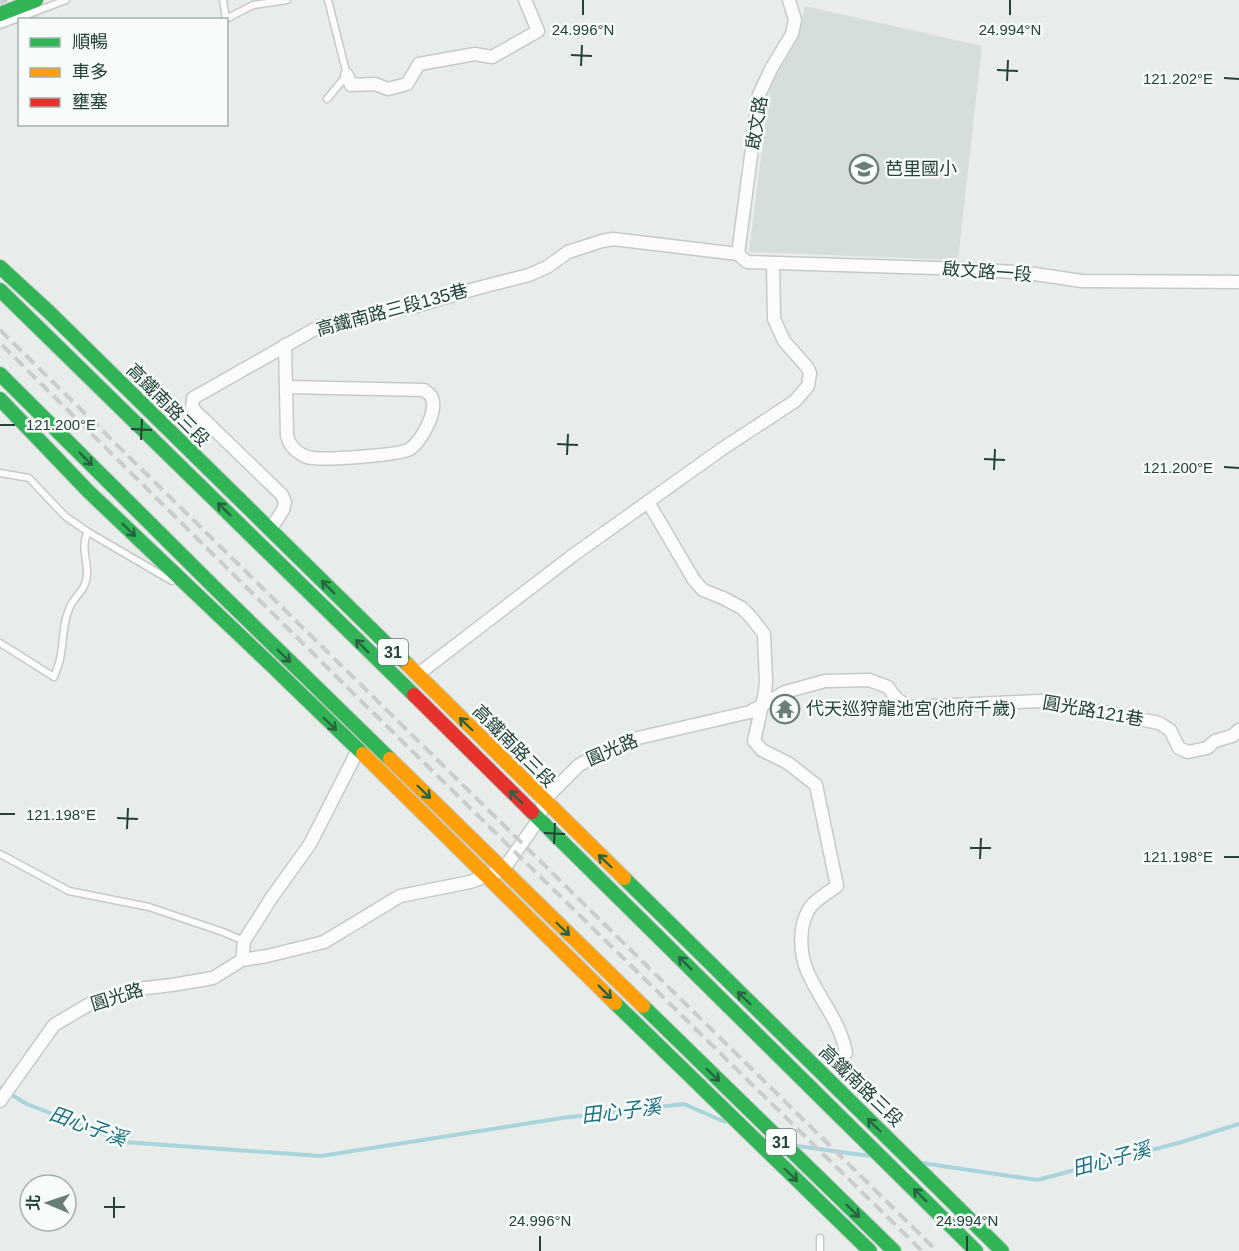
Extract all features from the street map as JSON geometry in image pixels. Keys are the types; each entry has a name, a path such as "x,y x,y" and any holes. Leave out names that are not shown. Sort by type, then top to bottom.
{"main road":[{"path":"0,14 36,0"},
{"name":"高鐵南路三段","path":"0,267 49,312 1002,1251"},
{"name":"高鐵南路三段","path":"0,290 976,1251"},
{"name":"31","path":"0,374 219,592 893,1251"},
{"name":"31","path":"0,399 88,491 270,664 870,1251"},
{"path":"270,530 305,589"},
{"path":"219,592 270,664"}],"street":[{"path":"347,75 351,85 375,84 388,89 407,84 419,64 475,54 492,57 538,31 525,0"},
{"name":"啟文路","path":"738,254 759,95 771,69 792,34 795,20 789,0"},
{"name":"高鐵南路三段135巷","path":"270,530 283,510 285,502 282,495 192,408 193,398 320,326 413,307 529,275 547,267 568,252 602,241 613,239 738,254"},
{"name":"啟文路一段","path":"738,254 747,262 1028,273 1082,281 1239,282"},
{"path":"417,675 572,556 722,449 795,401 808,386 810,373 807,366 784,341 774,319 773,263"},
{"path":"285,345 288,444 301,455 314,458 390,455 410,450 430,422 434,408 431,396 424,390 287,387"},
{"path":"648,502 694,580 703,590 742,608 764,634 765,692 754,741 762,750 789,763 816,785 837,886 813,904 803,923 801,937 807,972 837,1026 844,1041 846,1053"},
{"name":"圓光路121巷","path":"762,704 785,692 825,681 869,680 888,687 902,704 911,707 1040,701 1159,723 1170,730 1179,748 1188,752 1207,748 1215,741 1232,736 1239,730"},
{"name":"圓光路","path":"544,800 579,765 615,746 638,738 750,712 762,704"},
{"path":"242,960 244,941 310,844 358,750"},
{"path":"503,870 539,819 544,800"},
{"name":"圓光路","path":"0,1101 54,1025 93,1002 137,989 213,978 242,960 324,942 400,896 470,882 503,870"}],"lane":[{"path":"18,18 66,0"},
{"path":"223,0 226,18 253,5 287,0"},
{"path":"327,99 347,75 328,0"},
{"path":"0,25 18,18"},
{"path":"0,473 29,478 65,516 88,532 160,575 191,589"},
{"path":"0,643 54,677 60,661 67,615 72,603 83,589 87,574 84,550 85,537 88,532"},
{"path":"0,854 69,891 149,907 244,941"},
{"path":"819,1251 820,1238"}],"shaded area":[{"name":"芭里國小","path":"805,6 982,46 958,260 749,252 770,86 797,41"}],"waterway":[{"name":"田心子溪","path":"0,1088 27,1104 124,1142 321,1156 562,1118 684,1104 725,1122"},
{"name":"田心子溪","path":"922,1163 1037,1180 1182,1142 1239,1124"},
{"name":"田心子溪","path":"797,1146 870,1156"}],"railway":[{"path":"0,3 7,0"},
{"path":"0,330 937,1251"},
{"path":"2,345 922,1251"}],"traffic: fast":[{"path":"0,14 36,0"},
{"path":"0,267 49,312 408,665"},
{"path":"0,290 414,695"},
{"path":"0,374 390,759"},
{"path":"0,399 88,491 363,754"},
{"path":"532,812 976,1251"},
{"path":"624,878 1002,1251"},
{"path":"615,1003 870,1251"},
{"path":"643,1006 894,1251"}],"traffic: slow":[{"path":"408,665 624,878"},
{"path":"363,754 615,1003"},
{"path":"390,759 643,1006"}],"traffic: jam":[{"path":"414,695 532,812"}],"place":[{"name":"芭里國小","path":"864,169"},
{"name":"代天巡狩龍池宮(池府千歲)","path":"785,709"}]}
